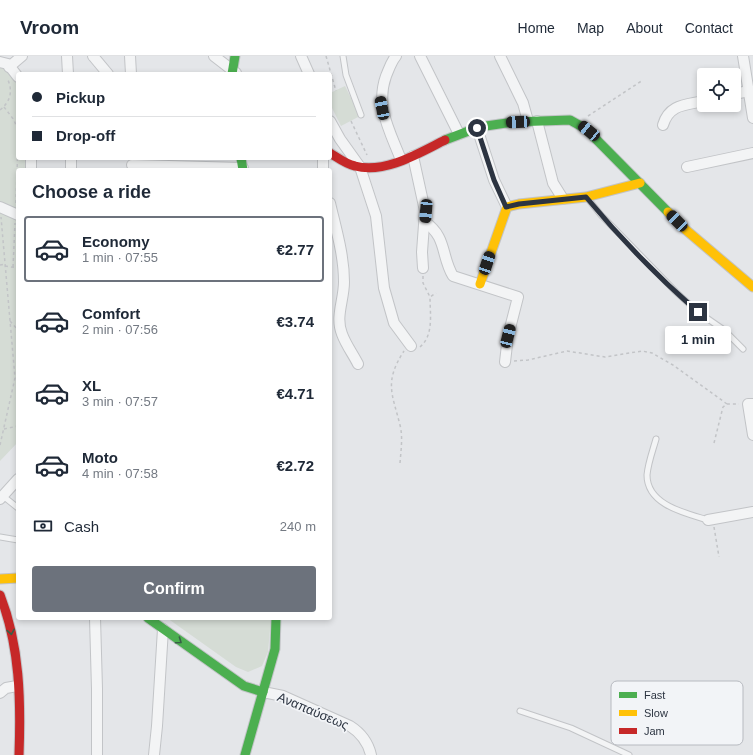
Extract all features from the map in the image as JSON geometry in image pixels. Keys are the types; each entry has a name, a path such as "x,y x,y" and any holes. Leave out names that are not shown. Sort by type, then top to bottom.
{"street":[{"path":"16,75 5,64 22,56"},
{"path":"67,56 68,72"},
{"path":"93,56 106,72"},
{"path":"130,56 131,72"},
{"path":"214,56 234,72"},
{"path":"234,72 235,56"},
{"path":"301,56 308,72"},
{"path":"396,56 392,60 382,87 381,100 384,116 401,160"},
{"path":"420,56 459,134"},
{"path":"500,56 532,121 554,183 563,199"},
{"path":"746,57 753,118"},
{"path":"741,93 749,91"},
{"path":"663,125 670,111 697,102"},
{"path":"332,154 342,161 360,167 372,166 413,156 459,134 477,128 497,124 532,121 570,120 579,122 686,230 753,287"},
{"path":"332,125 340,139 360,167 376,216 384,288 394,323 410,344"},
{"path":"477,128 494,180 506,207 480,284"},
{"path":"687,167 753,153"},
{"path":"413,156 426,211 422,252 423,268"},
{"path":"132,164 242,165"},
{"path":"506,207 519,204 586,197 640,183"},
{"path":"0,207 16,213"},
{"path":"332,211 341,247 344,284 339,321 342,334 358,364"},
{"path":"425,222 434,228 439,236 453,276 518,297 508,336 505,362"},
{"path":"750,404 753,435"},
{"path":"2,497 16,481"},
{"path":"710,520 753,512"},
{"path":"0,570 16,570"},
{"path":"0,579 16,578"},
{"path":"0,595 6,606 12,631 18,686 20,735 19,755"},
{"path":"94,620 97,689 97,755"},
{"path":"245,755 274,649 276,620"},
{"path":"160,622 246,675"},
{"path":"160,622 244,686 264,687"},
{"path":"154,755 157,726 160,622"},
{"path":"255,679 264,687"},
{"path":"0,693 6,688 18,686"},
{"name":"Αναπαύσεως","path":"264,687 360,732 369,746 371,755"}],"lane":[{"path":"343,56 346,75 361,115"},
{"path":"586,197 601,215 676,292 698,312 724,330 743,349"},
{"path":"656,439 648,475 649,484 654,496 669,506 710,520"},
{"path":"2,497 16,507"},
{"path":"0,537 16,540"},
{"path":"520,710 571,728 629,755"}],"path":[{"path":"326,56 331,72"},
{"path":"0,110 4,107 10,94 10,84 5,76"},
{"path":"332,77 336,91"},
{"path":"579,122 643,80"},
{"path":"4,107 14,120 16,126"},
{"path":"351,121 372,166"},
{"path":"0,207 16,370"},
{"path":"0,265 16,268"},
{"path":"400,463 402,439 393,399 391,377 395,365 410,344 420,347 428,339 430,325 430,297 423,283 423,268"},
{"path":"430,297 436,293"},
{"path":"10,321 16,328"},
{"path":"505,362 528,360 567,351 605,357 642,351 652,353 673,365 727,404 750,404"},
{"path":"0,445 16,382"},
{"path":"714,443 723,407 727,404"},
{"path":"4,430 16,427"},
{"path":"710,520 718,557"}],"shaded area":[{"path":"0,64 16,80 16,160 28,160 28,168 16,168 16,444 0,461"},
{"path":"345,86 360,116 341,126 332,108 332,92"},
{"path":"170,620 271,620 268,652 262,666 248,672 236,667"}],"traffic: fast":[{"path":"232,72 235,56"},
{"path":"445,140 479,127 513,122 570,120 586,129 668,212"},
{"path":"241,160 243,168"},
{"path":"151,620 244,686 263,692"},
{"path":"245,755 275,649 276,620"}],"traffic: slow":[{"path":"480,284 507,207 519,204 586,197 640,183"},
{"path":"668,212 686,230 753,287"},
{"path":"0,579 16,578"}],"traffic: jam":[{"path":"332,154 342,161 355,166 366,168 378,167 402,161 445,140"},
{"path":"0,595 12,634 18,674 20,714 19,755"}],"route":[{"path":"477,128 494,180 506,207 510,205 586,197 601,215 649,265 698,312"}]}
